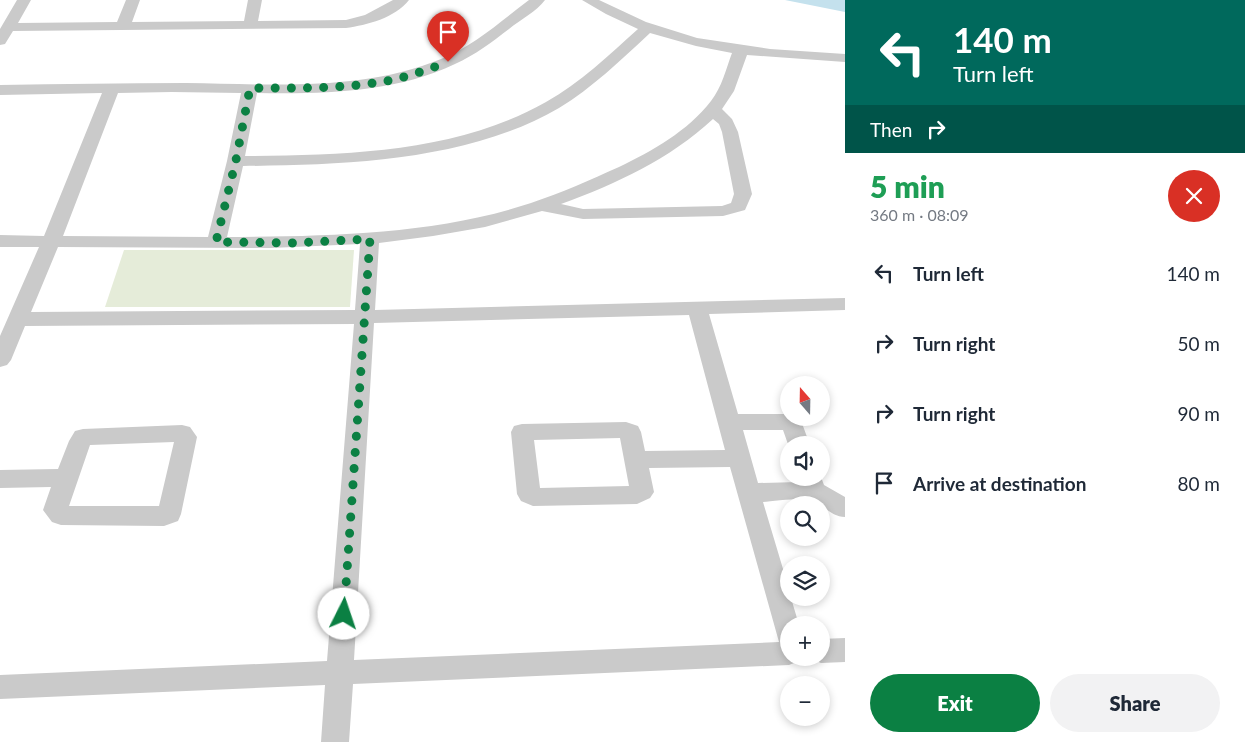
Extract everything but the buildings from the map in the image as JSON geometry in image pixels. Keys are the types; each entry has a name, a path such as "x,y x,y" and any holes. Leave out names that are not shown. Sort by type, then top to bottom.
{"street":[{"path":"0,41 24,0"},
{"path":"123,26 133,0"},
{"path":"250,26 255,0"},
{"path":"8,27 354,24 375,18 402,0"},
{"path":"0,90 332,87 375,83 413,75 448,62 467,52 538,0"},
{"path":"589,0 648,28 741,50 844,62"},
{"path":"236,160 304,160 386,156 421,150 485,134 555,103 584,84 648,28"},
{"path":"0,241 292,243 370,239 461,228 543,206 616,177 657,154 683,136 713,110 724,96 741,50"},
{"path":"0,360 51,242 112,88"},
{"path":"216,242 236,160 250,88"},
{"path":"543,206 583,214 723,211 739,206 743,194 730,132 726,122 713,110"},
{"path":"335,742 363,317 370,239"},
{"path":"17,319 363,317 845,304"},
{"path":"697,308 784,616"},
{"path":"729,422 780,420"},
{"path":"626,430 630,432 635,460 642,492 637,495 533,497 528,490 521,434 524,431 626,430"},
{"path":"182,433 186,437 170,511 164,516 58,514 55,510 66,478 83,437 182,433"},
{"path":"635,460 740,458"},
{"path":"0,478 66,478"},
{"path":"750,493 798,486"},
{"path":"815,486 843,508"},
{"path":"830,651 845,650"},
{"path":"0,687 340,674 780,653"}],"green space":[{"path":"124,250 354,250 350,307 105,307"}],"water":[{"path":"785,0 845,0 845,12"}],"route":[{"path":"344,614 363,317 370,239 292,243 216,242 236,160 250,88 332,87 375,83 413,75 448,62"}]}
